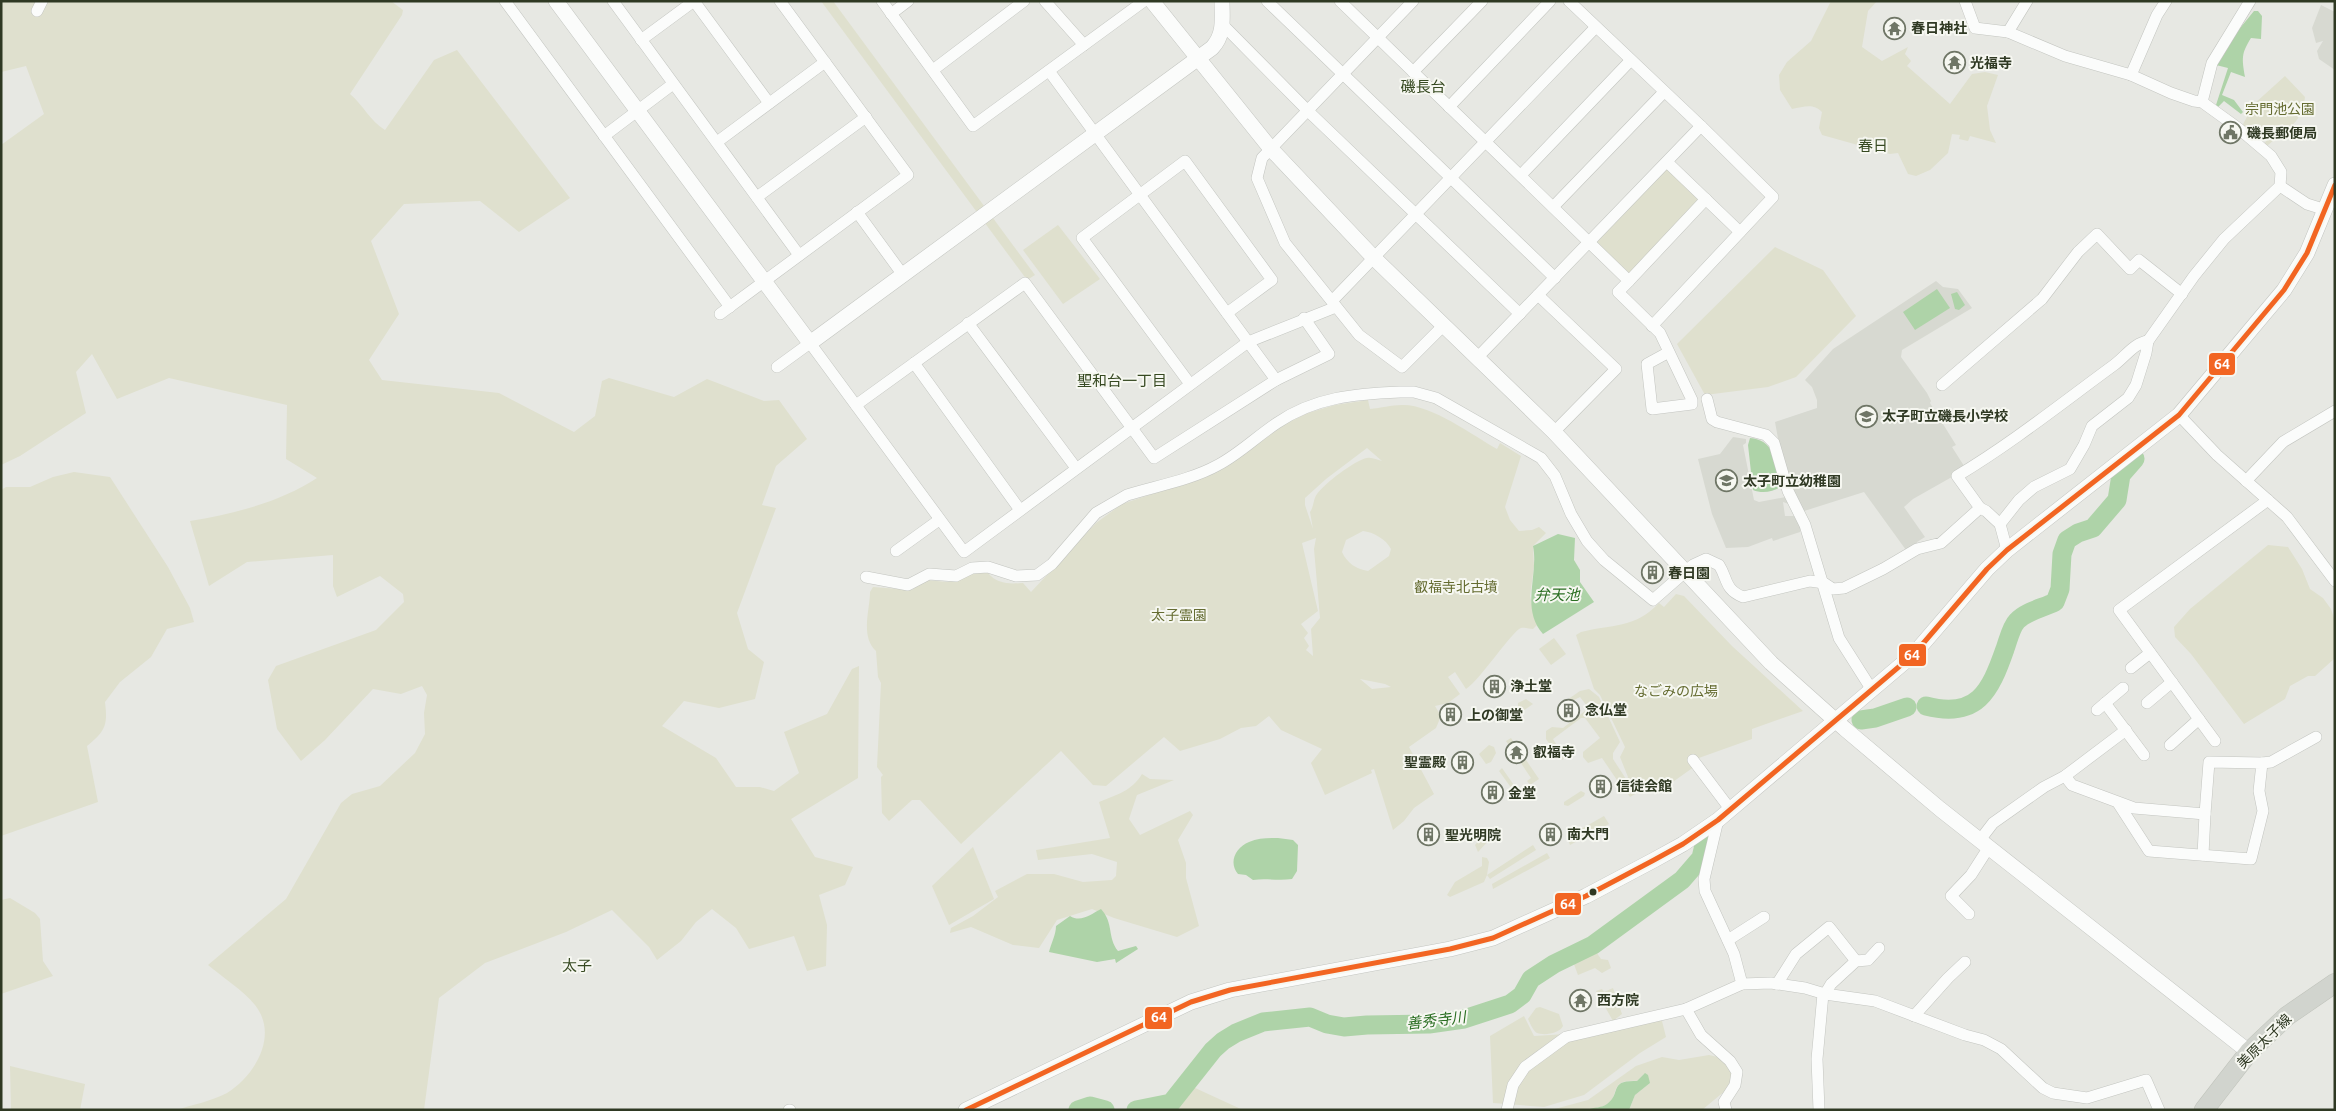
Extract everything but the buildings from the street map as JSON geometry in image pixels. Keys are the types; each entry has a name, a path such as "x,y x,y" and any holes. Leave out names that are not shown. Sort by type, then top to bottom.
{"main road":[{"name":"美原太子線","path":"2204,1110 2249,1052 2287,1016 2335,983"}],"street":[{"path":"505,1 730,306"},
{"path":"556,1 964,552 972,568"},
{"path":"612,1 799,255"},
{"path":"641,40 694,1 769,103"},
{"path":"720,314 908,175 780,1"},
{"path":"882,1 973,126 1144,1"},
{"path":"891,14 908,1"},
{"path":"933,70 1024,1"},
{"path":"1045,1 1084,45"},
{"path":"1152,1 1271,149 1374,258 1554,432 1771,663 1835,720 1985,843 2249,1052"},
{"path":"777,367 1217,43 1221,37 1222,1"},
{"path":"1267,1 1555,278"},
{"path":"1340,1 1629,281"},
{"path":"1413,1 1262,158 1258,178 1286,243 1359,335 1402,367 1443,326"},
{"path":"1413,72 1482,1"},
{"path":"1449,107 1550,1"},
{"path":"1569,1 1773,197 1652,326"},
{"path":"1965,1 1975,28 2008,32 2065,56 2131,75 2171,93 2202,102 2238,128 2271,156 2281,172 2280,186 2224,239 2194,276 2148,341 2136,385 2128,398 2092,426 2084,445 2070,469 2034,487 2019,500 2000,524"},
{"path":"2008,32 2027,1"},
{"path":"2131,75 2157,15 2166,1"},
{"path":"2202,102 2215,57 2250,1"},
{"path":"1222,24 1308,111 1520,314"},
{"path":"964,552 1248,342 1334,304 1374,258 1595,28"},
{"path":"1521,175 1630,60"},
{"path":"716,142 825,62"},
{"path":"1049,71 1276,380"},
{"path":"604,136 673,84"},
{"path":"1553,207 1664,92"},
{"path":"757,197 866,117"},
{"path":"1477,358 1701,126"},
{"path":"1190,384 1082,238 1185,161 1272,280 1227,314"},
{"path":"1667,162 1740,232"},
{"path":"966,1110 1191,1002 1230,990 1450,949 1493,938 1586,896 1683,844 1718,820 1796,756 1835,720 1914,654 2007,550 2178,415 2284,290 2307,253 2329,209 2335,185"},
{"path":"2280,186 2307,204 2329,209"},
{"path":"1669,352 1647,364 1652,409 1692,404 1692,400 1660,333 1618,292 1706,200"},
{"path":"857,212 903,275"},
{"path":"1942,385 2042,299 2073,259 2097,234 2130,270 2139,260 2182,294"},
{"path":"856,405 1025,282 1154,458 1276,380 1330,354 1304,318"},
{"path":"1538,295 1616,370 1554,432"},
{"path":"968,323 1076,468"},
{"path":"2007,550 2000,524 1980,508 1957,476 2032,426 2117,364 2141,342 2148,341"},
{"path":"914,363 1020,510"},
{"path":"866,577 908,585 929,574 956,576 972,568 988,567 1016,576 1037,575 1052,564 1096,513 1121,498 1216,466 1240,451 1276,423 1318,401 1400,392 1414,392 1436,398 1541,458 1555,476 1571,514 1586,541 1604,560 1653,600 1699,561 1712,560 1722,568 1730,588 1736,594 1748,597 1810,581 1824,584 1834,589 1844,588 1883,569 1916,549 1941,543 1980,508"},
{"path":"1707,399 1712,419 1771,438 1788,491 1805,525 1839,638 1872,690"},
{"path":"2246,481 2283,442 2335,411"},
{"path":"2178,415 2217,455 2286,517 2335,581"},
{"path":"2215,741 2119,610 2268,500"},
{"path":"896,550 940,520"},
{"path":"2131,668 2150,653"},
{"path":"2148,703 2172,682"},
{"path":"2124,688 2101,707 2126,730 2144,754"},
{"path":"2170,745 2199,719"},
{"path":"1970,914 1951,896 1971,875 1993,823 2044,787 2065,776 2126,730"},
{"path":"2203,855 2209,762 2271,762 2316,736"},
{"path":"1693,760 1730,809"},
{"path":"2118,803 2149,851 2250,859 2263,811 2259,791 2262,763"},
{"path":"2065,776 2072,785 2134,808 2205,814"},
{"path":"1718,820 1704,879 1709,902 1728,940 1738,966 1742,984"},
{"path":"1728,940 1764,917"},
{"path":"1777,984 1796,954 1830,927 1856,961"},
{"path":"1819,1110 1817,1050 1824,994 1831,984 1856,961 1868,960 1880,948"},
{"path":"1914,1016 1965,962"},
{"path":"1507,1110 1513,1085 1525,1067 1566,1037 1686,1009 1742,984 1777,984 1805,988 1824,994 1875,1001 1965,1035 1984,1040 2001,1049 2043,1088 2053,1093 2087,1098 2146,1080 2159,1110"},
{"path":"1686,1009 1701,1035 1730,1061 1737,1072 1735,1085 1724,1102 1726,1110"}],"shaded area":[{"path":"2321,5 2335,12 2335,70 2319,59 2317,51 2323,41 2316,43 2312,28"},
{"name":"太子町立磯長小学校","path":"1936,281 1943,287 1958,289 1972,308 1902,350 1901,357 1927,393 1931,401 1930,403 1956,445 1952,447 1966,469 1913,499 1904,507 1925,537 1906,550 1864,492 1801,512 1794,497 1783,455 1781,455 1775,422 1817,408 1817,400 1812,387 1805,380 1833,349"},
{"name":"太子町立幼稚園","path":"1733,437 1746,439 1746,443 1743,445 1754,500 1759,502 1786,497 1789,504 1783,502 1785,516 1795,516 1800,532 1773,541 1772,538 1748,547 1726,548 1712,514 1698,459 1720,454"}],"green space":[{"path":"1,1 391,1 403,10 402,15 350,94 371,118 385,130 434,60 457,50 570,198 519,232 480,201 404,204 371,241 399,314 369,360 382,380 499,393 574,432 595,416 602,381 609,378 674,397 707,379 764,401 779,400 807,439 776,466 762,505 776,508 737,613 748,649 764,662 755,699 719,708 684,701 662,726 716,758 736,787 760,787 774,791 799,773 784,732 827,714 852,669 859,666 858,778 791,819 815,857 853,867 845,885 819,895 827,925 826,966 807,971 794,936 749,949 736,928 712,909 696,922 681,941 657,960 649,947 612,910 566,932 485,963 439,998 424,1110 176,1110 215,1098 237,1086 254,1066 264,1042 265,1029 262,1017 255,1005 239,989 208,965 286,899 341,803 352,794 380,786 415,753 425,734 424,713 427,695 422,686 401,694 373,689 325,740 301,761 277,729 268,680 276,666 376,630 404,602 403,594 380,576 337,597 333,586 333,555 247,562 209,586 190,521 256,506 288,494 317,478 286,459 287,405 169,378 117,399 92,354 76,372 86,413 20,456 1,465 1,145 44,114 26,66 1,72"},
{"path":"821,1 833,1 1035,275 1027,280"},
{"path":"1831,1 1877,1 1868,11 1862,47 1882,61 1908,47 1905,54 1911,61 1907,66 1950,104 1972,74 1985,72 1998,75 1987,106 1990,130 1996,143 1970,136 1968,141 1959,139 1960,135 1952,134 1948,153 1930,170 1916,176 1908,174 1898,153 1890,154 1822,135 1819,128 1822,112 1815,107 1792,109 1780,90 1779,75 1787,62 1811,41"},
{"name":"宗門池公園","path":"2285,76 2305,97 2304,106 2301,114 2292,126 2267,146 2264,144 2267,140 2264,137 2260,140 2242,126 2254,104"},
{"path":"1668,168 1704,200 1631,275 1597,242"},
{"path":"1058,225 1100,279 1063,304 1023,250"},
{"path":"1775,247 1823,270 1856,316 1796,377 1768,387 1705,395 1677,344"},
{"name":"太子霊園","path":"1368,400 1370,409 1398,405 1413,406 1426,409 1438,415 1497,449 1500,443 1521,456 1505,507 1510,520 1519,531 1532,530 1539,527 1546,533 1533,546 1534,566 1530,596 1537,625 1533,629 1521,628 1517,631 1480,676 1466,689 1455,672 1448,677 1460,694 1448,703 1435,706 1441,716 1436,728 1409,747 1434,794 1414,808 1404,821 1393,830 1374,769 1371,770 1372,773 1325,795 1311,763 1322,749 1281,730 1269,716 1256,726 1241,728 1220,739 1180,751 1164,737 1106,786 1093,785 1061,751 961,844 920,800 912,800 889,821 882,813 881,777 883,775 877,767 881,683 878,677 876,651 868,638 867,630 870,592 873,587 912,590 925,580 948,582 979,572 988,573 995,579 1004,582 1023,583 1031,592 1096,523 1122,504 1215,473 1287,423 1308,413 1335,405","holes":["1367,448 1382,461 1371,458 1362,460 1326,484 1316,496 1310,512 1313,529 1305,505 1305,498 1326,479","1363,531 1375,534 1383,539 1391,549 1389,556 1368,571 1356,567 1346,559 1342,552 1346,540","1316,538 1314,549 1320,618 1311,629 1313,656 1306,650 1309,646 1304,638 1308,633 1301,624 1318,611 1302,543","1360,679 1391,687 1372,689"]},
{"path":"74,472 110,477 168,567 190,608 194,622 167,629 151,657 120,682 105,702 106,717 104,727 98,736 87,746 98,802 1,836 1,490 6,487 30,487 53,477"},
{"path":"2268,545 2288,547 2302,569 2310,589 2323,598 2331,609 2335,621 2335,658 2315,676 2308,676 2290,686 2285,699 2244,724 2191,654 2175,637 2174,627 2190,609"},
{"name":"なごみの広場","path":"1676,594 1684,596 1732,646 1803,711 1752,729 1752,739 1696,759 1698,764 1663,789 1658,781 1630,797 1624,788 1628,777 1620,757 1625,747 1600,695 1594,689 1576,635 1581,632 1632,621 1650,611 1659,603 1664,607"},
{"path":"1554,638 1566,654 1551,665 1539,649"},
{"path":"1589,689 1599,697 1620,742 1613,753 1613,759 1626,779 1623,784 1619,783 1602,758 1588,763 1583,757 1583,752 1600,738 1585,718 1581,718 1553,739 1564,757 1563,760 1560,759 1546,739 1546,731 1552,727 1563,728 1585,711 1587,706 1580,697 1570,702 1567,700 1580,691"},
{"path":"1526,699 1533,704 1523,711 1518,707 1518,703"},
{"path":"1511,738 1539,779 1530,785 1527,781 1531,778 1506,741"},
{"path":"1489,745 1494,747 1496,753 1491,762 1486,764 1479,754"},
{"path":"1502,768 1516,788 1519,786 1521,789 1515,793 1499,771"},
{"path":"1142,774 1150,779 1174,780 1137,795 1129,819 1140,835 1190,811 1193,815 1178,840 1186,863 1186,878 1199,926 1177,937 1114,918 1092,909 1057,920 1039,948 1013,945 971,927 950,933 951,928 973,916 998,897 995,891 1027,874 1054,874 1083,882 1112,880 1116,876 1117,862 1092,854 1038,860 1036,850 1110,838 1099,802 1117,795 1133,785"},
{"path":"1581,791 1585,793 1584,796 1568,806 1564,805 1564,802"},
{"path":"1604,816 1609,824 1570,845 1567,837"},
{"path":"1486,832 1491,838 1478,852 1475,845"},
{"path":"1533,845 1536,850 1490,879 1487,875"},
{"path":"973,847 994,899 949,925 932,886"},
{"path":"1547,853 1550,858 1493,889 1492,884"},
{"path":"1482,857 1487,858 1489,862 1484,882 1450,897 1447,895 1455,882 1482,866"},
{"path":"10,898 35,913 40,919 43,961 53,976 1,994 1,900"},
{"path":"1594,949 1601,959 1608,960 1611,968 1602,973 1595,968 1578,975 1572,959"},
{"path":"1613,988 1622,1014 1613,1021 1596,991 1602,989 1604,992"},
{"path":"1540,1007 1559,1014 1563,1026 1556,1032 1548,1034 1537,1033 1528,1019 1536,1008"},
{"path":"1524,1016 1534,1036 1566,1034 1661,1017 1666,1037 1640,1053 1584,1095 1544,1107 1493,1103 1490,1036"},
{"path":"1709,1055 1722,1058 1731,1070 1733,1078 1726,1090 1702,1110 1629,1110 1635,1095 1650,1083 1644,1074 1637,1081 1628,1081 1618,1086 1610,1102 1601,1107 1551,1110 1588,1100 1636,1066 1662,1057 1679,1060"},
{"path":"10,1066 85,1084 80,1110 11,1110"},
{"path":"1193,1087 1243,1110 1167,1110 1180,1096"}],"water":[{"path":"2254,11 2258,11 2262,16 2261,39 2251,38 2243,56 2245,77 2231,72 2222,95 2234,100 2243,112 2241,114 2224,101 2218,107 2216,105 2228,68 2216,65 2232,38"},
{"path":"1937,289 1950,308 1915,330 1903,312"},
{"path":"1957,292 1965,305 1959,310 1955,309 1951,294"},
{"path":"1750,438 1765,443 1774,455 1782,486 1779,488 1764,492 1753,490 1748,445"},
{"name":"弁天池","path":"1558,534 1575,538 1574,560 1580,570 1580,582 1594,602 1543,634 1536,624 1531,602 1534,568 1533,546"},
{"path":"1278,838 1293,840 1298,845 1297,871 1292,879 1253,880 1246,875 1238,874 1235,869 1234,860 1240,847 1256,840"},
{"path":"1101,909 1108,920 1118,951 1136,946 1138,949 1116,963 1115,959 1097,962 1049,952 1056,926 1070,916 1078,919"},
{"path":"1645,1073 1648,1075 1650,1083 1635,1095 1629,1110 1587,1110 1605,1105 1614,1096 1619,1085 1628,1081 1637,1081"}],"waterway":[{"name":"善秀寺川","path":"1926,706 1958,709 1979,699 1994,678 2015,624 2025,615 2055,602 2060,589 2062,554 2067,540 2078,533 2093,528 2117,500 2121,475 2135,459"},
{"name":"善秀寺川","path":"1861,720 1875,718 1907,707"},
{"name":"善秀寺川","path":"1136,1110 1171,1103 1213,1050 1223,1041 1236,1033 1263,1022 1310,1017 1327,1024 1344,1027 1429,1024 1464,1019 1510,1004 1522,995 1531,979 1554,964 1593,945 1682,880 1701,858 1705,841"},
{"name":"善秀寺川","path":"1078,1110 1090,1106 1105,1110"}],"transit line":[{"name":"64","path":"966,1110 1191,1002 1230,990 1450,949 1493,938 1586,896 1683,844 1718,820 1914,654 1987,569 2007,550 2179,415 2284,290 2307,253 2335,185"}],"place":[{"name":"春日神社","path":"1895,28"},
{"name":"光福寺","path":"1954,63"},
{"name":"磯長郵便局","path":"2231,133"},
{"name":"太子町立磯長小学校","path":"1866,416"},
{"name":"太子町立幼稚園","path":"1727,481"},
{"name":"春日園","path":"1652,573"},
{"name":"浄土堂","path":"1494,686"},
{"name":"念仏堂","path":"1569,710"},
{"name":"上の御堂","path":"1451,715"},
{"name":"叡福寺","path":"1517,752"},
{"name":"聖霊殿","path":"1462,762"},
{"name":"信徒会館","path":"1600,786"},
{"name":"金堂","path":"1492,793"},
{"name":"南大門","path":"1551,834"},
{"name":"聖光明院","path":"1429,835"},
{"name":"西方院","path":"1581,1000"}],"district":[{"name":"磯長台","path":"1423,86"},
{"name":"春日","path":"1873,145"},
{"name":"聖和台一丁目","path":"1122,380"},
{"name":"太子","path":"577,965"}],"park label":[{"name":"叡福寺北古墳","path":"1456,587"}]}
